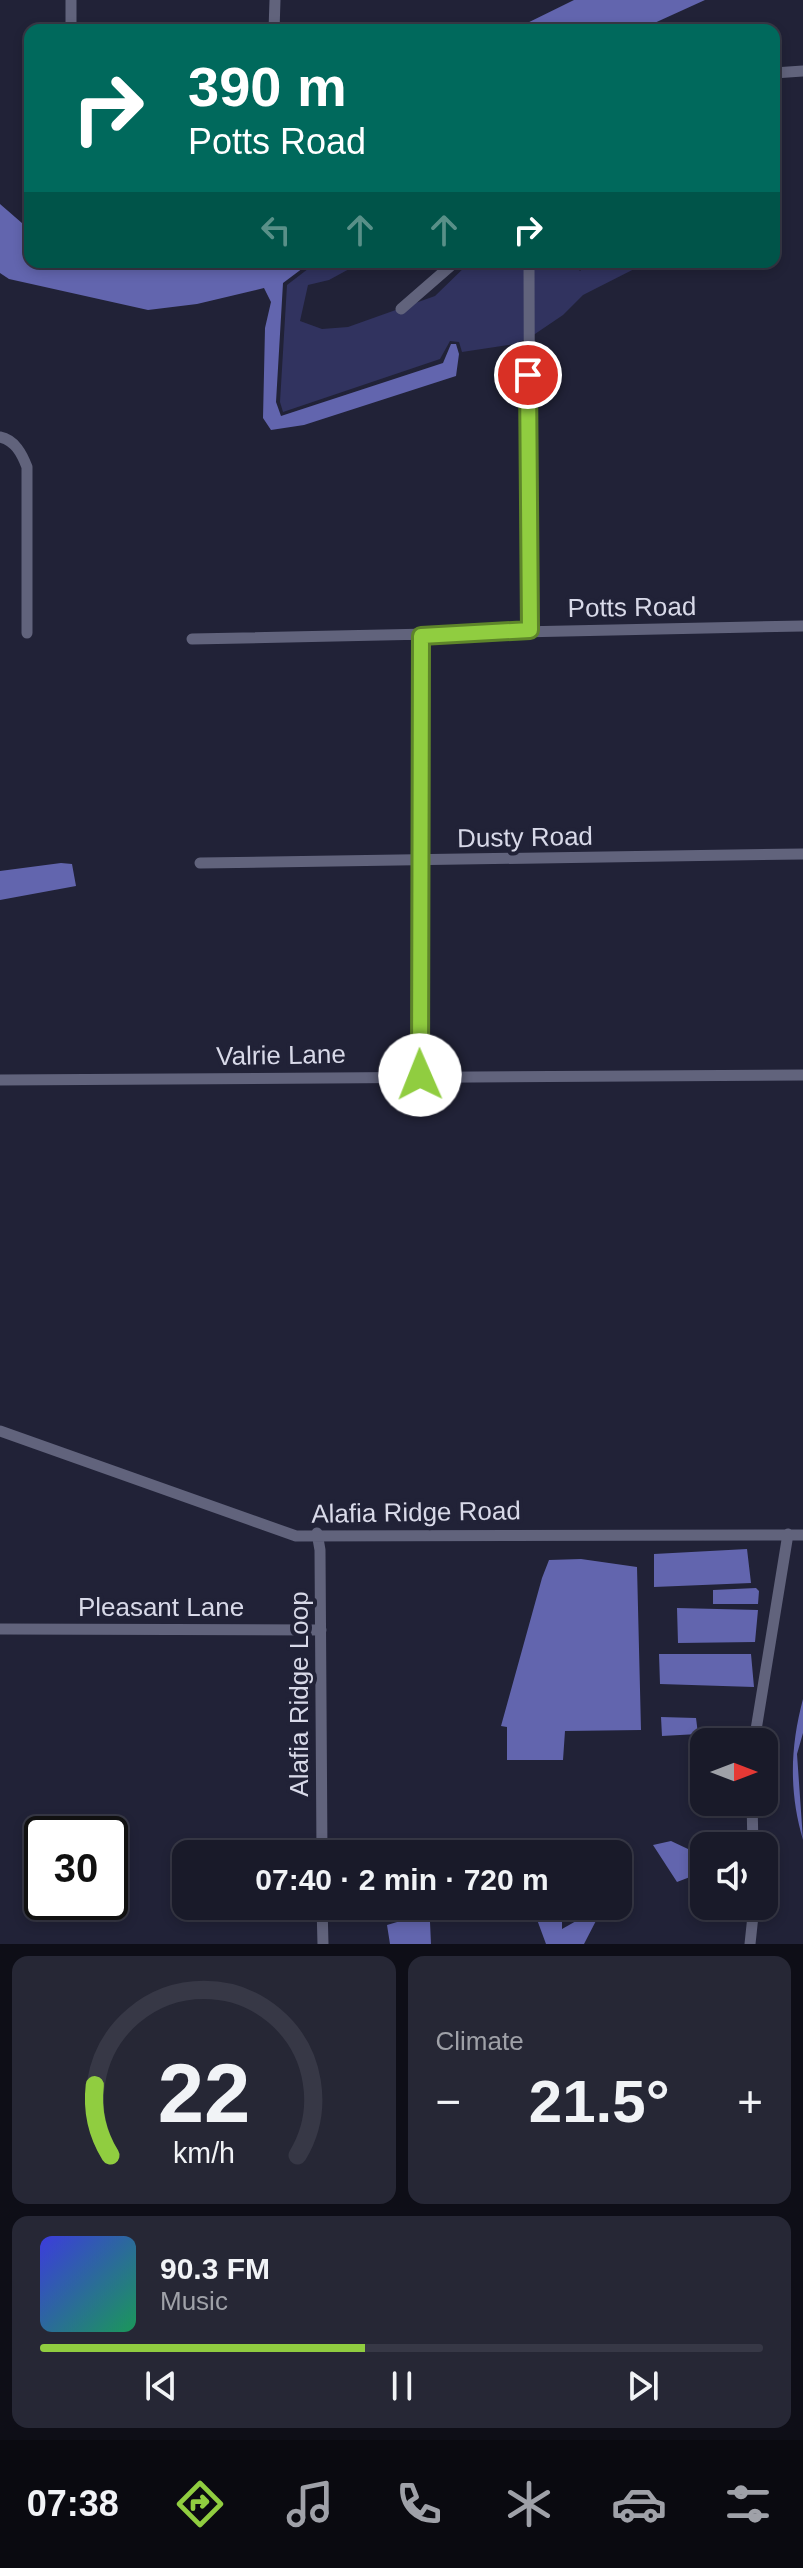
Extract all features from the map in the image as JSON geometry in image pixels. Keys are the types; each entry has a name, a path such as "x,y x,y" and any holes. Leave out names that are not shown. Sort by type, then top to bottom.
{"street":[{"path":"71,0 71,24"},
{"path":"274,24 275,0"},
{"path":"780,73 803,71"},
{"path":"401,309 448,268"},
{"path":"529,268 530,630"},
{"path":"0,437 7,438 21,453 27,467 27,633"},
{"name":"Potts Road","path":"192,639 803,626"},
{"path":"420,1075 418,861 421,636"},
{"name":"Dusty Road","path":"200,863 803,854"},
{"name":"Valrie Lane","path":"0,1080 803,1075"},
{"name":"Alafia Ridge Road","path":"0,1431 296,1536 317,1533 803,1535"},
{"name":"Alafia Ridge Loop","path":"317,1533 320,1550 322,1840"},
{"path":"756,1728 788,1534"},
{"name":"Pleasant Lane","path":"0,1629 321,1630"},
{"path":"322,1920 323,1944"},
{"path":"750,1944 753,1920"}],"shaded area":[{"path":"574,0 705,0 652,24 525,24"},
{"path":"0,204 24,225 24,268 303,268 283,283 276,402 281,416 443,363 451,344 456,344 459,354 456,376 304,425 271,430 263,418 265,328 271,302 264,288 197,304 148,310 9,279 0,273"},
{"path":"309,268 351,268 329,280 308,285 300,321 322,329 348,327 435,296 464,268 577,268 580,271 583,268 636,268 583,295 563,315 515,344 462,352 459,342 450,341 440,359 283,412 280,402 287,285"},
{"path":"72,864 76,886 0,900 0,871"},
{"path":"747,1549 751,1583 654,1587 654,1554"},
{"path":"581,1559 637,1567 641,1730 565,1731 563,1760 507,1760 507,1727 501,1726 542,1578 549,1560"},
{"path":"756,1588 759,1591 758,1604 713,1604 713,1590"},
{"path":"677,1608 758,1610 755,1642 678,1643"},
{"path":"659,1654 751,1654 754,1687 660,1684"},
{"path":"803,1699 803,1733 797,1754 803,1840 795,1805 793,1770"},
{"path":"661,1717 696,1718 697,1728 690,1728 690,1734 662,1736"},
{"path":"671,1841 688,1849 690,1877 677,1882 653,1845"},
{"path":"404,1920 430,1922 431,1944 390,1944 387,1925"},
{"path":"537,1920 562,1920 562,1929 578,1920 596,1920 584,1944 546,1944"}],"route":[{"path":"420,1075 418,861 421,636 530,630 528,375"}]}
